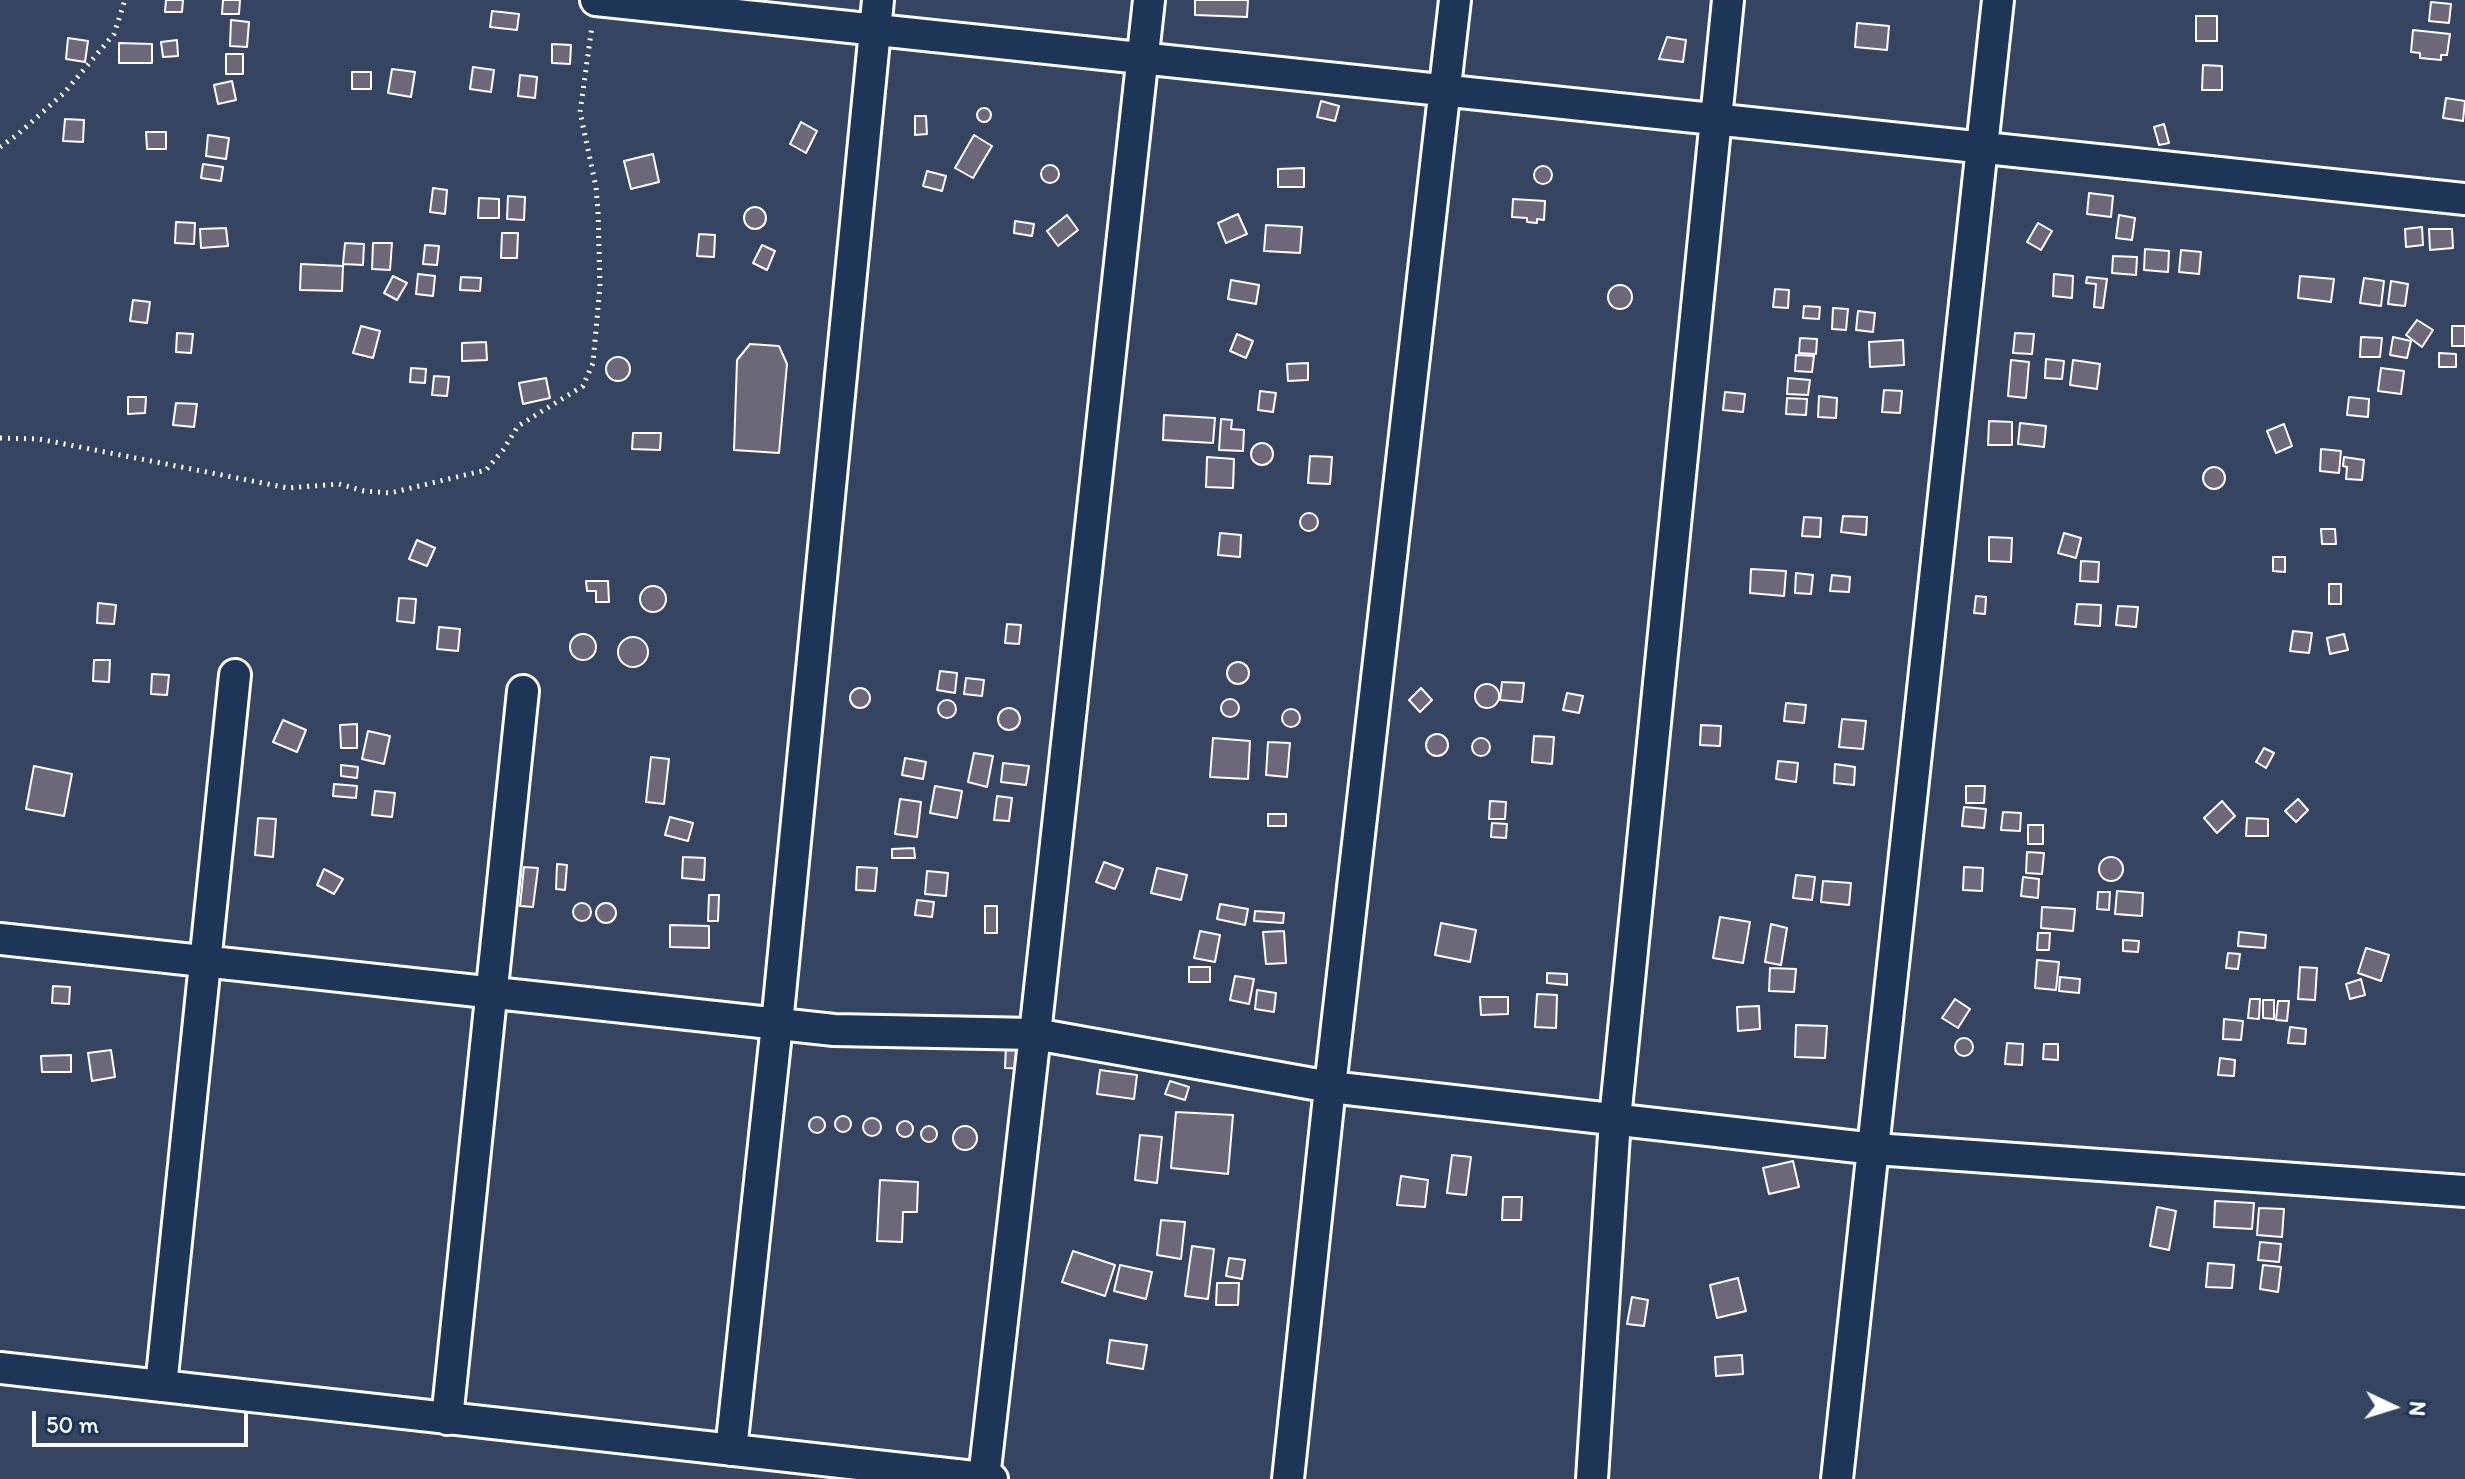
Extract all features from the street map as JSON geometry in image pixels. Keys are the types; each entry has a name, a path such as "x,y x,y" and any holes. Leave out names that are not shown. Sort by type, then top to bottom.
{"street":[{"path":"731,1450 777,1024 878,0"},
{"path":"984,1478 1149,0"},
{"path":"1288,1479 1455,0"},
{"path":"1592,1479 1615,1119 1728,0"},
{"path":"1837,1479 1998,0"},
{"path":"595,8 875,30 2465,199"},
{"path":"161,1386 235,675"},
{"path":"447,1419 523,691"},
{"path":"0,939 834,1030 1035,1034 1330,1087 1875,1149 2465,1191"},
{"path":"0,1368 992,1479"}],"path":[{"path":"0,147 64,93 114,34 125,0"},
{"path":"0,438 39,439 288,488 339,484 364,491 390,493 486,470 518,426 583,386 593,363 600,286 598,211 580,112 595,8"}],"building":[{"path":"166,0 183,0 182,12 165,12"},
{"path":"223,0 240,0 239,14 222,14"},
{"path":"1195,0 1248,0 1247,17 1195,15"},
{"path":"2431,2 2451,4 2449,23 2429,21"},
{"path":"492,11 519,14 517,30 490,27"},
{"path":"2196,16 2217,16 2217,41 2196,41"},
{"path":"231,20 249,22 247,47 230,46"},
{"path":"1857,23 1889,26 1887,50 1855,47"},
{"path":"2413,30 2450,34 2447,55 2441,55 2441,60 2420,58 2420,53 2411,52"},
{"path":"1667,37 1686,40 1683,62 1659,59"},
{"path":"68,38 88,41 85,62 66,59"},
{"path":"177,40 178,56 163,57 161,42"},
{"path":"119,43 152,44 152,63 119,63"},
{"path":"552,44 571,45 570,64 552,63"},
{"path":"226,54 243,54 243,74 226,74"},
{"path":"2203,65 2222,66 2222,90 2202,90"},
{"path":"473,67 494,70 491,92 470,89"},
{"path":"392,69 415,72 411,97 388,93"},
{"path":"352,72 371,72 371,89 352,89"},
{"path":"520,75 537,77 535,98 518,96"},
{"path":"232,81 236,100 218,104 214,85"},
{"path":"2446,98 2465,101 2463,121 2443,118"},
{"path":"1321,101 1339,106 1335,121 1317,117"},
{"path":"984,108 991,115 984,122 977,115"},
{"path":"915,116 926,116 927,134 915,135"},
{"path":"65,119 84,120 83,142 63,141"},
{"path":"801,122 817,131 806,153 790,144"},
{"path":"2164,124 2169,143 2159,145 2154,127"},
{"path":"146,132 166,132 166,149 147,149"},
{"path":"208,135 229,138 226,159 206,156"},
{"path":"974,135 992,146 973,178 955,168"},
{"path":"653,154 659,182 631,189 624,161"},
{"path":"203,164 223,167 221,181 201,178"},
{"path":"1050,165 1059,174 1050,183 1041,174"},
{"path":"1539,166 1547,166 1552,175 1550,182 1539,184 1534,179 1534,171"},
{"path":"1304,168 1304,187 1278,187 1278,169"},
{"path":"927,171 946,176 942,191 923,186"},
{"path":"433,188 447,190 445,214 430,212"},
{"path":"2089,193 2113,196 2111,217 2087,214"},
{"path":"508,196 525,197 524,220 507,219"},
{"path":"479,198 499,199 499,218 478,218"},
{"path":"1513,199 1545,201 1544,220 1537,219 1537,223 1527,222 1527,218 1512,217"},
{"path":"755,207 763,210 766,218 763,226 755,229 747,226 744,218 747,210"},
{"path":"1238,214 1247,234 1226,243 1218,223"},
{"path":"1067,215 1078,230 1058,246 1047,231"},
{"path":"2119,215 2135,218 2132,240 2116,238"},
{"path":"1015,221 1034,224 1032,236 1014,233"},
{"path":"176,222 195,223 194,244 175,243"},
{"path":"2038,223 2052,231 2041,250 2027,242"},
{"path":"1266,225 1302,227 1300,253 1264,251"},
{"path":"2422,227 2423,245 2406,247 2405,229"},
{"path":"226,228 228,246 201,248 200,229"},
{"path":"2429,229 2452,229 2453,248 2430,250"},
{"path":"502,233 518,233 517,258 501,258"},
{"path":"699,234 715,235 714,257 697,256"},
{"path":"345,243 364,244 363,265 343,264"},
{"path":"373,243 392,243 390,270 372,269"},
{"path":"425,245 439,246 437,265 423,264"},
{"path":"762,245 775,251 767,270 753,263"},
{"path":"2145,249 2169,251 2168,272 2144,270"},
{"path":"2181,250 2201,252 2199,274 2179,272"},
{"path":"2113,256 2137,257 2136,275 2112,273"},
{"path":"301,264 343,266 342,291 300,290"},
{"path":"418,274 435,276 433,296 416,294"},
{"path":"2054,274 2073,276 2072,298 2053,296"},
{"path":"393,276 407,283 397,300 384,293"},
{"path":"2300,276 2334,279 2331,302 2298,298"},
{"path":"461,277 481,278 480,291 460,290"},
{"path":"2087,277 2107,279 2103,308 2094,307 2096,284 2086,283"},
{"path":"2364,278 2384,281 2381,306 2360,303"},
{"path":"1231,280 1259,285 1256,304 1228,299"},
{"path":"2391,281 2408,284 2405,306 2388,304"},
{"path":"1620,285 1631,292 1632,297 1625,308 1620,309 1609,302 1608,297 1615,286"},
{"path":"1775,289 1789,290 1788,308 1773,307"},
{"path":"133,300 150,302 147,323 130,321"},
{"path":"1804,306 1820,307 1819,319 1803,318"},
{"path":"1833,308 1848,309 1846,330 1832,329"},
{"path":"1858,311 1875,313 1873,332 1856,330"},
{"path":"2417,320 2433,330 2422,347 2406,335"},
{"path":"361,326 380,331 373,358 353,353"},
{"path":"2452,326 2465,326 2465,346 2452,346"},
{"path":"177,333 193,334 191,353 176,352"},
{"path":"2015,333 2034,334 2032,354 2013,353"},
{"path":"1237,334 1253,341 1246,358 1230,351"},
{"path":"2361,337 2382,338 2380,357 2360,357"},
{"path":"2393,337 2411,341 2407,358 2390,355"},
{"path":"1800,338 1817,339 1816,354 1799,353"},
{"path":"1903,340 1904,365 1870,367 1869,342"},
{"path":"486,342 487,360 462,361 462,343"},
{"path":"750,344 779,346 787,364 779,453 734,450 737,360"},
{"path":"2439,353 2456,354 2456,367 2439,367"},
{"path":"1796,355 1814,356 1812,372 1795,371"},
{"path":"618,357 627,360 630,369 627,378 618,381 609,378 606,369 609,360"},
{"path":"2046,359 2064,361 2062,379 2045,378"},
{"path":"2011,360 2029,362 2026,398 2008,396"},
{"path":"2073,360 2100,364 2097,389 2070,385"},
{"path":"1308,363 1308,380 1288,381 1287,364"},
{"path":"411,368 426,369 425,383 410,382"},
{"path":"2381,368 2404,371 2401,394 2378,391"},
{"path":"434,376 449,377 447,396 432,395"},
{"path":"546,378 550,398 523,404 519,383"},
{"path":"1788,378 1810,380 1808,395 1787,394"},
{"path":"1884,390 1902,391 1900,413 1882,412"},
{"path":"1260,391 1276,393 1273,412 1258,410"},
{"path":"1725,392 1745,394 1743,412 1723,410"},
{"path":"1819,396 1837,398 1836,418 1818,417"},
{"path":"128,397 146,397 145,413 128,414"},
{"path":"2349,397 2369,399 2368,417 2347,415"},
{"path":"1787,398 1807,399 1806,415 1786,414"},
{"path":"176,403 197,404 194,427 173,425"},
{"path":"1164,415 1215,418 1213,443 1163,440"},
{"path":"1221,419 1232,420 1231,429 1244,430 1243,451 1219,450"},
{"path":"1989,421 2012,422 2012,445 1988,445"},
{"path":"2020,423 2046,426 2044,447 2018,444"},
{"path":"2284,424 2292,446 2276,453 2267,431"},
{"path":"633,433 661,433 660,450 632,449"},
{"path":"1262,443 1270,446 1273,454 1270,462 1262,465 1254,462 1251,454 1254,446"},
{"path":"2321,449 2341,451 2339,473 2320,471"},
{"path":"1310,456 1332,457 1330,484 1308,483"},
{"path":"1207,457 1234,459 1233,488 1206,487"},
{"path":"2344,457 2364,460 2362,480 2346,479"},
{"path":"2214,467 2222,470 2225,478 2222,486 2214,489 2206,486 2203,478 2206,470"},
{"path":"1305,513 1313,513 1318,522 1316,529 1305,531 1300,526 1300,518"},
{"path":"1843,516 1867,517 1866,535 1841,532"},
{"path":"1804,517 1821,518 1820,537 1802,536"},
{"path":"2321,529 2335,529 2336,544 2322,544"},
{"path":"1220,533 1241,535 1240,557 1218,555"},
{"path":"2064,533 2081,538 2076,558 2058,553"},
{"path":"1989,537 2012,538 2011,562 1989,561"},
{"path":"417,540 435,548 427,566 409,559"},
{"path":"2273,557 2285,557 2285,572 2273,571"},
{"path":"2081,561 2099,562 2098,582 2080,581"},
{"path":"1751,569 1786,571 1784,596 1750,593"},
{"path":"1796,573 1813,575 1811,594 1795,593"},
{"path":"1832,575 1850,577 1849,592 1830,591"},
{"path":"586,581 608,581 609,602 596,602 596,591 587,591"},
{"path":"2329,584 2341,584 2341,604 2329,604"},
{"path":"653,586 662,590 666,599 662,608 653,612 644,608 640,599 644,590"},
{"path":"1976,596 1986,597 1985,614 1974,613"},
{"path":"399,598 416,599 414,623 397,621"},
{"path":"98,603 116,605 114,624 97,623"},
{"path":"2077,604 2101,605 2100,626 2075,624"},
{"path":"2118,606 2138,607 2136,627 2116,625"},
{"path":"1007,624 1021,625 1019,644 1005,643"},
{"path":"439,627 460,629 458,651 437,649"},
{"path":"2293,631 2312,633 2309,653 2290,651"},
{"path":"583,634 592,638 596,647 592,656 583,660 574,656 570,647 574,638"},
{"path":"2344,634 2348,650 2330,654 2327,638"},
{"path":"633,637 639,638 647,646 647,658 639,666 633,667 627,666 619,658 618,652 619,646 627,638"},
{"path":"94,660 110,660 109,682 93,681"},
{"path":"1238,662 1246,665 1249,673 1246,681 1238,684 1230,681 1227,673 1230,665"},
{"path":"940,671 957,673 955,693 937,690"},
{"path":"152,674 169,675 167,695 151,694"},
{"path":"966,678 984,680 982,696 964,694"},
{"path":"1502,682 1524,683 1522,702 1500,700"},
{"path":"1482,684 1492,684 1499,691 1499,701 1492,708 1482,708 1475,701 1475,691"},
{"path":"860,688 867,691 870,698 867,705 860,708 853,705 850,698 853,691"},
{"path":"1421,688 1432,700 1420,712 1409,700"},
{"path":"1567,693 1583,696 1579,713 1563,710"},
{"path":"1230,699 1239,708 1230,717 1221,708"},
{"path":"947,700 956,709 947,718 938,709"},
{"path":"1786,703 1806,705 1804,723 1784,721"},
{"path":"1009,708 1017,711 1020,719 1017,727 1009,730 1001,727 998,719 1001,711"},
{"path":"1291,709 1300,718 1291,727 1282,718"},
{"path":"1842,719 1866,721 1863,749 1839,747"},
{"path":"283,720 306,730 297,752 273,742"},
{"path":"357,724 357,748 341,748 340,725"},
{"path":"1701,725 1721,726 1720,746 1700,745"},
{"path":"368,731 390,736 384,764 362,759"},
{"path":"1437,734 1445,737 1448,745 1445,753 1437,756 1429,753 1426,745 1429,737"},
{"path":"1534,736 1554,737 1552,764 1532,762"},
{"path":"1213,738 1250,741 1248,779 1210,777"},
{"path":"1481,738 1490,747 1481,756 1472,747"},
{"path":"1268,742 1290,743 1287,777 1266,775"},
{"path":"2264,748 2274,753 2266,768 2256,762"},
{"path":"974,753 993,756 987,787 968,782"},
{"path":"651,757 669,759 664,804 646,802"},
{"path":"905,758 926,762 923,779 902,775"},
{"path":"1778,761 1798,763 1796,782 1776,779"},
{"path":"1003,763 1029,766 1026,785 1001,782"},
{"path":"1835,764 1855,767 1854,785 1834,783"},
{"path":"341,765 358,767 357,778 341,776"},
{"path":"34,766 72,774 64,816 26,809"},
{"path":"334,784 357,786 356,798 333,796"},
{"path":"935,786 962,791 957,818 930,813"},
{"path":"1966,786 1985,786 1984,803 1966,803"},
{"path":"375,791 395,793 392,817 372,815"},
{"path":"997,796 1012,798 1009,821 994,820"},
{"path":"900,799 921,802 917,837 895,834"},
{"path":"2298,799 2308,810 2296,822 2285,811"},
{"path":"1490,801 1506,802 1505,819 1489,819"},
{"path":"2222,801 2235,816 2217,833 2204,818"},
{"path":"1964,807 1986,809 1984,828 1962,826"},
{"path":"2003,812 2021,813 2020,831 2001,830"},
{"path":"1268,814 1286,814 1286,826 1268,826"},
{"path":"670,817 693,823 688,841 665,835"},
{"path":"258,818 276,819 273,857 255,855"},
{"path":"2247,818 2268,819 2268,836 2246,836"},
{"path":"1492,823 1507,824 1506,838 1491,837"},
{"path":"2028,825 2043,825 2043,844 2028,844"},
{"path":"914,848 915,858 892,858 892,849"},
{"path":"2027,852 2044,853 2042,874 2026,873"},
{"path":"683,857 705,858 704,880 682,878"},
{"path":"2111,857 2122,864 2123,869 2116,880 2111,881 2100,874 2099,869 2106,858"},
{"path":"1104,862 1123,869 1115,889 1096,882"},
{"path":"557,864 567,865 565,890 556,889"},
{"path":"524,867 538,868 533,907 520,906"},
{"path":"857,867 877,868 875,891 856,890"},
{"path":"1964,867 1983,868 1982,891 1963,890"},
{"path":"1157,868 1187,875 1181,900 1151,893"},
{"path":"324,869 343,879 334,894 317,885"},
{"path":"927,871 948,873 946,896 925,894"},
{"path":"1796,875 1815,877 1812,900 1793,898"},
{"path":"2023,877 2039,879 2038,898 2021,896"},
{"path":"1823,881 1851,883 1849,905 1821,902"},
{"path":"2117,891 2143,893 2142,916 2115,914"},
{"path":"2098,892 2110,892 2109,910 2097,909"},
{"path":"709,895 719,895 718,921 708,921"},
{"path":"917,900 934,902 932,917 915,915"},
{"path":"582,903 591,912 582,921 573,912"},
{"path":"606,903 613,906 616,913 613,920 606,923 599,920 596,913 599,906"},
{"path":"1220,904 1248,909 1245,925 1217,919"},
{"path":"985,906 997,906 997,933 985,933"},
{"path":"2042,907 2075,909 2073,931 2041,928"},
{"path":"1255,911 1284,913 1283,923 1254,921"},
{"path":"1720,917 1750,922 1743,963 1713,958"},
{"path":"1441,923 1476,930 1470,962 1435,955"},
{"path":"1771,924 1787,928 1781,965 1765,962"},
{"path":"670,925 709,926 709,948 670,947"},
{"path":"1200,931 1220,935 1215,962 1194,958"},
{"path":"1284,931 1286,963 1266,964 1263,932"},
{"path":"2239,932 2266,935 2265,948 2238,946"},
{"path":"2038,933 2050,933 2049,950 2037,950"},
{"path":"2123,940 2139,941 2138,952 2123,951"},
{"path":"2366,948 2389,955 2381,981 2358,973"},
{"path":"2228,953 2240,954 2238,969 2226,968"},
{"path":"2037,960 2059,962 2056,990 2035,988"},
{"path":"1189,967 1210,967 1210,982 1189,982"},
{"path":"2300,967 2317,968 2315,1000 2298,999"},
{"path":"1770,968 1796,969 1794,992 1769,991"},
{"path":"1547,973 1567,974 1567,985 1547,983"},
{"path":"1235,976 1254,979 1249,1004 1230,1000"},
{"path":"2060,977 2080,979 2079,993 2059,991"},
{"path":"2361,979 2365,995 2350,999 2346,984"},
{"path":"53,986 70,987 69,1004 52,1003"},
{"path":"1257,990 1276,993 1274,1012 1255,1009"},
{"path":"1537,994 1557,995 1556,1028 1535,1027"},
{"path":"1480,997 1508,997 1508,1014 1481,1015"},
{"path":"1955,999 1970,1009 1958,1028 1942,1018"},
{"path":"2250,999 2260,999 2259,1019 2248,1018"},
{"path":"2263,1000 2274,1000 2274,1019 2263,1018"},
{"path":"2278,1001 2289,1001 2287,1021 2276,1020"},
{"path":"1759,1006 1760,1029 1738,1031 1737,1007"},
{"path":"2224,1019 2243,1021 2241,1040 2223,1039"},
{"path":"1796,1025 1827,1026 1825,1058 1795,1057"},
{"path":"2290,1027 2306,1029 2305,1044 2288,1043"},
{"path":"1964,1038 1973,1047 1964,1056 1955,1047"},
{"path":"2007,1043 2023,1044 2022,1065 2005,1064"},
{"path":"1006,1044 1032,1045 1031,1069 1005,1068"},
{"path":"2044,1044 2058,1044 2058,1060 2043,1059"},
{"path":"111,1050 115,1077 92,1081 88,1053"},
{"path":"71,1055 71,1072 42,1072 41,1056"},
{"path":"2220,1058 2235,1060 2234,1076 2218,1075"},
{"path":"1100,1070 1137,1075 1134,1099 1097,1094"},
{"path":"1170,1081 1189,1087 1185,1100 1165,1094"},
{"path":"1176,1112 1233,1115 1228,1174 1171,1168"},
{"path":"843,1116 849,1118 849,1130 843,1132 837,1130 835,1124 837,1118"},
{"path":"817,1117 823,1119 823,1131 817,1133 811,1131 809,1125 811,1119"},
{"path":"868,1118 876,1118 881,1127 879,1134 868,1136 863,1131 863,1123"},
{"path":"902,1121 908,1121 913,1129 911,1135 902,1137 897,1132 897,1126"},
{"path":"926,1126 932,1126 937,1134 935,1140 926,1142 921,1137 921,1131"},
{"path":"965,1126 974,1129 977,1138 974,1147 965,1150 956,1147 953,1138 956,1129"},
{"path":"1140,1135 1162,1137 1157,1183 1135,1180"},
{"path":"1452,1155 1471,1157 1466,1195 1447,1193"},
{"path":"1793,1161 1799,1187 1769,1194 1763,1168"},
{"path":"1401,1176 1428,1180 1425,1207 1397,1205"},
{"path":"880,1180 918,1182 917,1212 903,1212 902,1242 877,1241"},
{"path":"1503,1197 1522,1197 1521,1220 1502,1220"},
{"path":"2215,1201 2254,1203 2252,1229 2214,1227"},
{"path":"2157,1207 2176,1211 2169,1250 2150,1246"},
{"path":"2259,1208 2284,1209 2282,1237 2257,1235"},
{"path":"1161,1220 1185,1222 1181,1259 1157,1255"},
{"path":"2260,1242 2281,1244 2279,1262 2258,1260"},
{"path":"1192,1246 1214,1249 1208,1299 1185,1296"},
{"path":"1073,1251 1115,1265 1105,1296 1062,1282"},
{"path":"1229,1258 1245,1260 1242,1279 1226,1276"},
{"path":"2208,1263 2234,1265 2232,1288 2206,1287"},
{"path":"1120,1265 1152,1272 1146,1299 1114,1291"},
{"path":"2263,1265 2281,1267 2278,1292 2260,1289"},
{"path":"1738,1278 1746,1311 1717,1318 1710,1285"},
{"path":"1217,1283 1239,1283 1238,1305 1216,1305"},
{"path":"1632,1297 1648,1300 1644,1326 1627,1324"},
{"path":"1110,1340 1147,1345 1143,1369 1107,1363"},
{"path":"1742,1355 1743,1374 1716,1376 1715,1357"}]}
